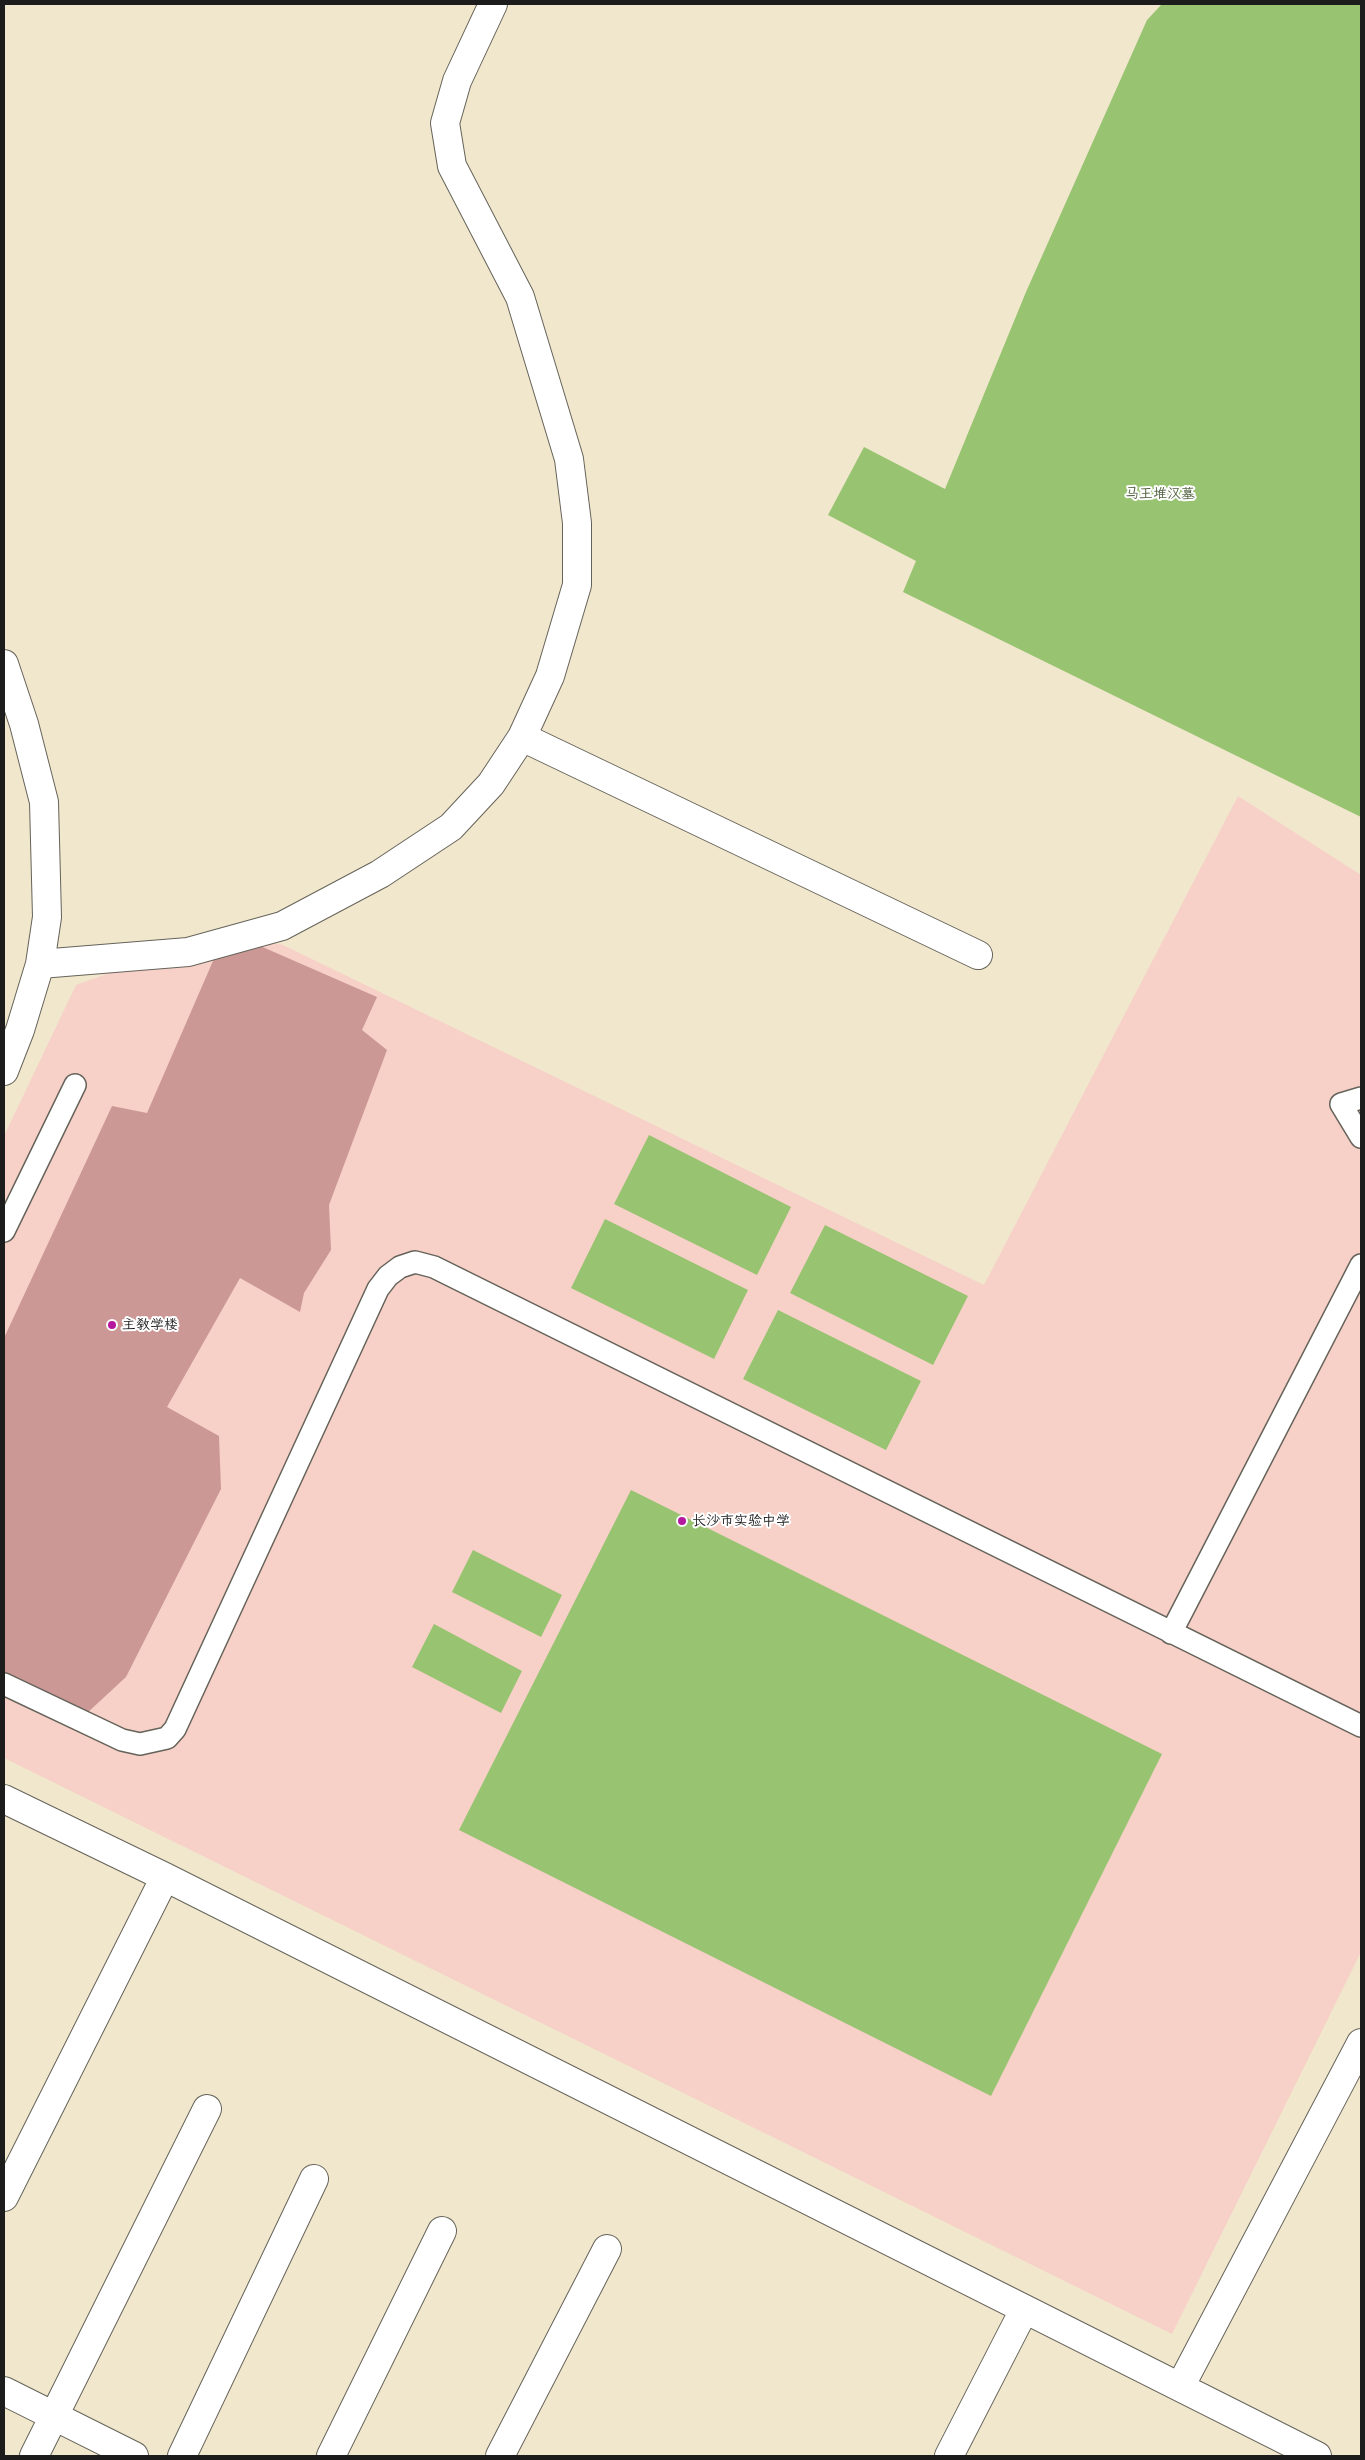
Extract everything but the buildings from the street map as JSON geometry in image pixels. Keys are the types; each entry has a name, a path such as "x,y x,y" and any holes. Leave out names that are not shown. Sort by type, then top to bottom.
{"street":[{"path":"40,964 188,952 282,926 380,874 451,827 491,784 522,737 550,676 577,586 578,523 569,459 520,297 452,166 445,123 457,80 493,4"},
{"path":"4,664 24,724 44,802 47,917 40,964 20,1030 4,1071"},
{"path":"522,737 978,955"},
{"path":"4,1799 165,1877 1317,2456"},
{"path":"4,2197 165,1877"},
{"path":"1180,2387 1361,2044"},
{"path":"34,2456 207,2109"},
{"path":"182,2456 314,2178"},
{"path":"332,2456 442,2230"},
{"path":"500,2456 607,2249"},
{"path":"949,2456 1024,2310"},
{"path":"4,2391 134,2456"}],"lane":[{"path":"4,1231 74,1085"},
{"path":"1361,1098 1342,1104 1361,1137"},
{"path":"4,1684 122,1740 140,1744 168,1738 175,1729 378,1289 388,1276 400,1267 415,1262 434,1268 1361,1726"},
{"path":"1171,1632 1361,1265"}],"shaded area":[{"name":"长沙市实验中学","path":"1238,796 1361,875 1361,1952 1172,2334 4,1758 4,1136 76,985 226,931 283,945 984,1285"}],"green space":[{"name":"马王堆汉墓","path":"1162,4 1361,4 1361,817 903,592 916,561 828,515 864,447 945,489 1026,292 1147,20"},
{"path":"649,1135 791,1207 757,1275 614,1204"},
{"path":"605,1219 748,1290 714,1359 571,1288"},
{"path":"825,1225 968,1296 933,1365 790,1293"},
{"path":"778,1310 921,1381 886,1450 743,1379"},
{"path":"631,1490 1162,1754 991,2096 459,1830"},
{"path":"473,1550 562,1595 541,1637 452,1592"},
{"path":"434,1624 522,1671 501,1713 412,1667"}],"place":[{"name":"主教学楼","path":"112,1325"},
{"name":"长沙市实验中学","path":"682,1521"}]}
